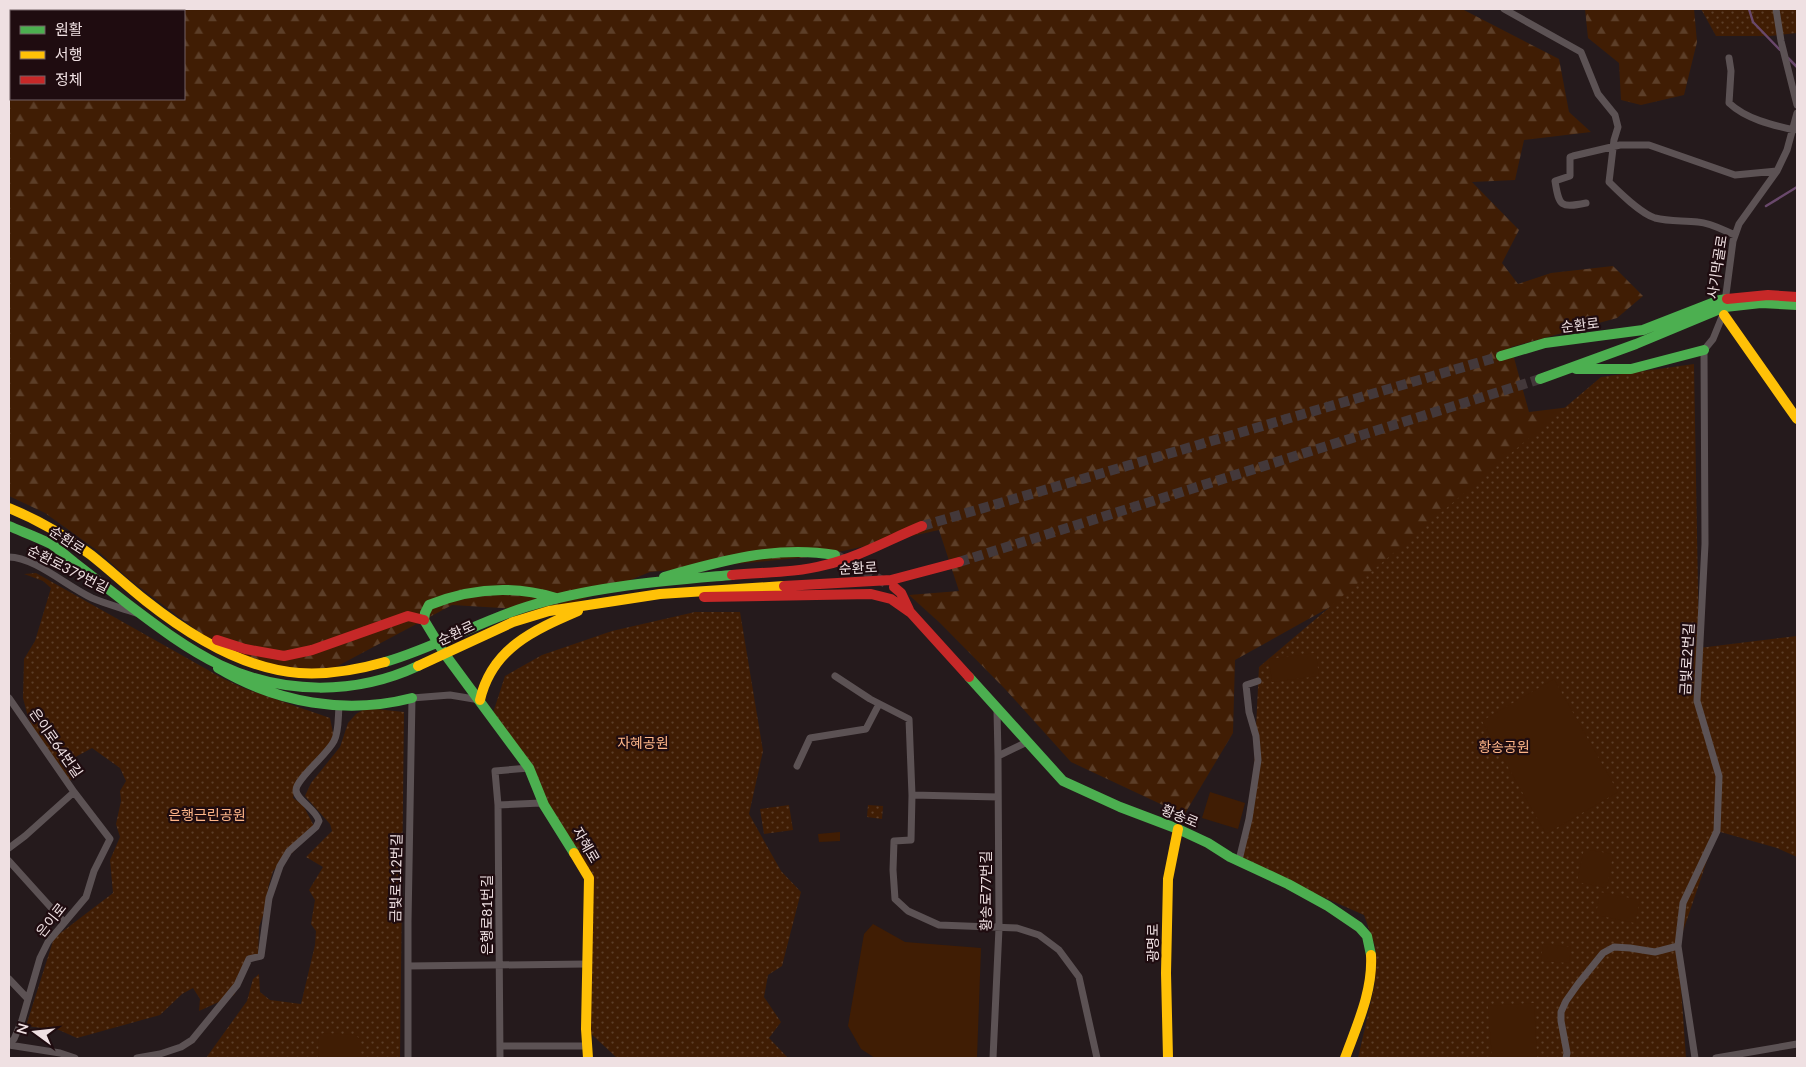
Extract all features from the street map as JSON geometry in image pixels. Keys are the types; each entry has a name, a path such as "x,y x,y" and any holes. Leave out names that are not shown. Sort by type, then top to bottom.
{"main road":[{"path":"1665,328 1720,300 1761,295 1797,298"},
{"path":"1725,301 1778,296 1797,298"},
{"path":"1540,379 1665,328 1725,307 1761,303 1797,305"},
{"name":"사기막골로","path":"1724,315 1797,418"},
{"name":"순환로","path":"1501,356 1532,346 1665,328"},
{"path":"1567,369 1631,369 1704,350"},
{"name":"순환로","path":"9,508 52,530 89,553 154,607 202,639 228,653 271,668 295,673 318,674 345,670 399,657 443,641 502,615 537,604 637,586 722,576 786,572 818,566 851,556 922,526"},
{"name":"순환로","path":"9,526 52,545 156,626 197,653 222,666 249,676 278,684 308,688 363,685 403,673 529,615 549,610 588,606 660,594 891,580 959,562"},
{"path":"637,586 723,561 778,552 822,552 834,555"},
{"path":"894,587 901,593 911,613"},
{"path":"177,623 228,645 260,653 284,656 312,650 408,616 424,620 429,605 469,592 532,591 559,599"},
{"path":"660,594 720,598 871,594 891,599 911,613"},
{"path":"480,700 494,665 509,650 522,639 547,624 588,606"},
{"name":"황송로","path":"911,613 1062,781 1120,808 1178,829 1208,843 1230,857 1332,908 1358,926 1366,936 1371,952 1369,989 1345,1058"},
{"name":"자혜로","path":"424,620 444,653 529,768 544,804 589,878 587,964 588,1058"},
{"path":"197,653 229,676 258,689 311,703 339,706 397,703 412,698"},
{"name":"광명로","path":"1168,1058 1168,879 1178,829"}],"street":[{"path":"1504,9 1581,52 1598,94 1615,115 1618,127 1613,143 1609,182 1619,192 1653,217 1708,223 1735,235"},
{"path":"1776,9 1797,105"},
{"path":"1729,58 1731,71 1730,103 1738,111 1748,116 1794,130"},
{"name":"사기막골로","path":"1724,315 1735,235 1739,224 1777,171 1794,130 1797,113"},
{"path":"1586,203 1567,206 1562,203 1557,198 1555,181 1570,176 1570,157 1613,143 1620,145 1649,145 1735,175 1777,171"},
{"path":"1704,350 1713,339 1724,315"},
{"name":"금빛로2번길","path":"1694,1058 1678,946 1683,902 1717,831 1720,776 1697,701 1705,544 1704,350"},
{"name":"순환로379번길","path":"9,557 17,557 39,567 94,598 144,616"},
{"path":"835,676 880,704 909,718 912,795 911,840 894,841 895,899 908,911 938,925 1016,928 1039,935 1059,950 1079,977 1097,1058"},
{"path":"1239,860 1249,819 1258,760 1256,736 1249,712 1246,686 1258,681"},
{"path":"412,698 450,695 480,700"},
{"name":"은이로64번길","path":"9,698 74,792 40,821 26,836 9,848"},
{"name":"금빛로112번길","path":"408,1058 412,698"},
{"path":"797,766 810,738 866,729 880,704"},
{"path":"137,1058 160,1054 181,1047 192,1040 237,985 249,959 261,956 268,898 280,866 289,851 316,827 319,821 315,813 297,794 298,782 323,757 335,740 339,706"},
{"name":"황송로77번길","path":"993,1058 999,928 997,710"},
{"path":"998,756 1027,742"},
{"name":"은행로81번길","path":"500,1058 498,805 495,771 529,768"},
{"name":"은이로","path":"9,1044 14,1039 44,950 48,942 86,896 94,872 110,839 85,809 74,792"},
{"path":"912,795 998,797"},
{"path":"498,805 544,804"},
{"path":"9,861 64,922"},
{"path":"1566,1058 1567,1053 1561,1012 1578,984 1602,952 1614,947 1620,947 1654,952 1678,946"},
{"path":"408,966 587,964"},
{"path":"9,979 28,999"},
{"path":"9,1044 75,1058"},
{"path":"1716,1058 1797,1044"},
{"path":"500,1046 587,1046"},
{"path":"52,1058 63,1056"}],"green space":[{"path":"9,9 1462,9 1559,59 1569,112 1591,132 1524,140 1515,180 1472,182 1519,230 1502,263 1518,284 1551,273 1613,266 1643,296 1617,318 1511,347 1529,412 1579,406 1445,543 1235,660 1233,733 1184,815 1071,762 1006,690 940,623 909,595 959,591 939,530 820,556 650,572 554,611 452,605 334,668 285,671 235,659 130,580 98,551 45,513 9,496"},
{"path":"1585,9 1694,9 1697,42 1684,95 1641,105 1621,100 1619,63 1588,38"},
{"path":"1701,9 1797,9 1797,33 1770,36 1716,36"},
{"name":"황송공원","path":"1694,364 1699,648 1797,636 1797,857 1777,848 1717,831 1678,946 1686,1058 1358,1058 1375,984 1375,946 1364,915 1239,860 1254,768 1259,667 1601,377"},
{"name":"은행근린공원","path":"36,573 224,679 246,689 330,718 334,738 295,787 293,798 303,805 315,828 273,871 268,888 269,898 259,927 258,960 249,961 234,995 199,1011 200,999 193,988 182,994 160,1015 77,1038 59,1030 26,1026 54,938 113,893 110,860 120,837 116,824 121,801 120,791 126,781 120,768 92,748 70,760 76,770 70,781 34,730 28,717 23,698 24,659 35,641 51,588 43,581 24,574"},
{"name":"자혜공원","path":"695,612 740,612 763,751 749,814 781,871 801,892 782,966 768,975 764,997 781,1022 769,1038 788,1058 617,1058 586,1029 589,878 529,768 492,716 505,676 542,655 612,631"},
{"path":"1316,653 1319,676 1272,682 1269,659"},
{"path":"1554,679 1618,792 1546,834 1482,721"},
{"path":"366,708 404,712 400,1058 206,1058 247,1001 253,979 259,974 260,992 270,1000 301,1004 315,945 316,931 311,924 315,900 309,890 323,867 306,857 332,831 330,824 305,796 311,783 340,747 348,723 356,714"},
{"path":"1210,792 1245,803 1238,829 1202,818"},
{"path":"789,805 793,830 764,834 760,809"},
{"path":"868,805 883,806 882,819 867,817"},
{"path":"840,832 840,841 819,842 818,834"},
{"path":"1584,849 1613,854 1607,888 1577,882"},
{"path":"1600,892 1640,900 1635,923 1596,915"},
{"path":"873,924 905,942 981,948 977,1058 875,1058 861,1049 848,1026 864,934"},
{"path":"1543,944 1571,947 1569,963 1541,961"},
{"path":"1534,1003 1537,1058 1492,1058 1488,1006"},
{"path":"323,1033 355,1035 360,1039 360,1058 318,1058 319,1037"}],"waterway":[{"path":"1749,9 1753,22 1780,50"},
{"path":"1788,58 1797,67"},
{"path":"1766,206 1797,187"}],"tunnel":[{"path":"922,526 1501,356"},
{"path":"959,562 1540,379"},
{"path":"837,556 886,583"}],"traffic: fast":[{"path":"1501,356 1545,343 1643,330 1727,299"},
{"path":"1540,379 1636,344 1725,307 1761,303 1797,305"},
{"path":"1576,369 1631,369 1704,350"},
{"path":"9,526 51,544 173,637 208,659 244,675 269,682 319,688 370,682 394,676 418,666"},
{"path":"664,577 727,560 770,553 813,552 835,555"},
{"path":"385,662 421,650 508,613 551,600 628,585 732,575"},
{"path":"556,598 524,591 492,590 476,592 445,599 429,605 424,620 444,653 529,768 544,805 574,853"},
{"path":"218,668 264,690 312,702 362,705 412,698"},
{"path":"969,677 1063,781 1208,843 1230,857 1288,884 1328,906 1359,927 1367,936 1371,955"}],"traffic: slow":[{"path":"1724,315 1797,419"},
{"path":"9,508 41,523 72,541 180,626 237,657 258,665 299,673 342,671 385,662"},
{"path":"418,666 513,622 549,611 660,594 784,586"},
{"path":"480,700 486,682 494,667 517,643 546,626 578,611"},
{"path":"1168,1058 1166,973 1168,879 1178,829"},
{"path":"574,853 589,878 586,1029 588,1058"},
{"path":"1345,1058 1367,995 1371,955"}],"traffic: jam":[{"path":"1727,299 1768,295 1797,297"},
{"path":"732,575 791,571 838,562 922,526"},
{"path":"784,586 891,580 959,562"},
{"path":"894,587 901,593 909,610"},
{"path":"704,597 871,594 891,599 911,613 969,677"},
{"path":"217,640 245,649 284,656 312,650 408,616 424,620"}]}
